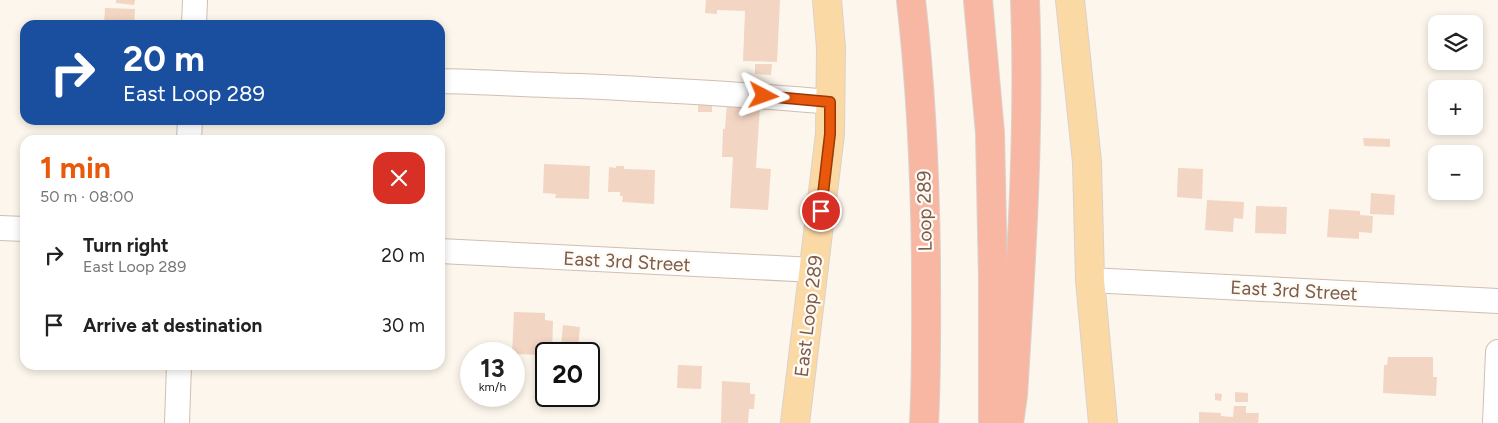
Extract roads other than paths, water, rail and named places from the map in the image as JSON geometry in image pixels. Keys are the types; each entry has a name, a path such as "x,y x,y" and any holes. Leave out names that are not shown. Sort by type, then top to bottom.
{"highway":[{"path":"893,0 898,24 917,196 927,369"},
{"name":"Loop 289","path":"911,0 925,190 927,369 924,423"},
{"path":"978,0 990,133 993,423"},
{"path":"1009,423 1013,395 1025,188 1025,0"}],"main road":[{"name":"East Loop 289","path":"795,423 830,134 831,48 827,0"},
{"path":"1070,0 1087,162 1090,280 1103,423"}],"street":[{"path":"194,20 195,0"},
{"path":"445,81 670,90 830,102"},
{"path":"0,228 20,229"},
{"name":"East 3rd Street","path":"445,252 814,270"},
{"name":"East 3rd Street","path":"1090,280 1498,301"},
{"path":"1495,423 1498,352"},
{"path":"177,423 179,370"}]}
